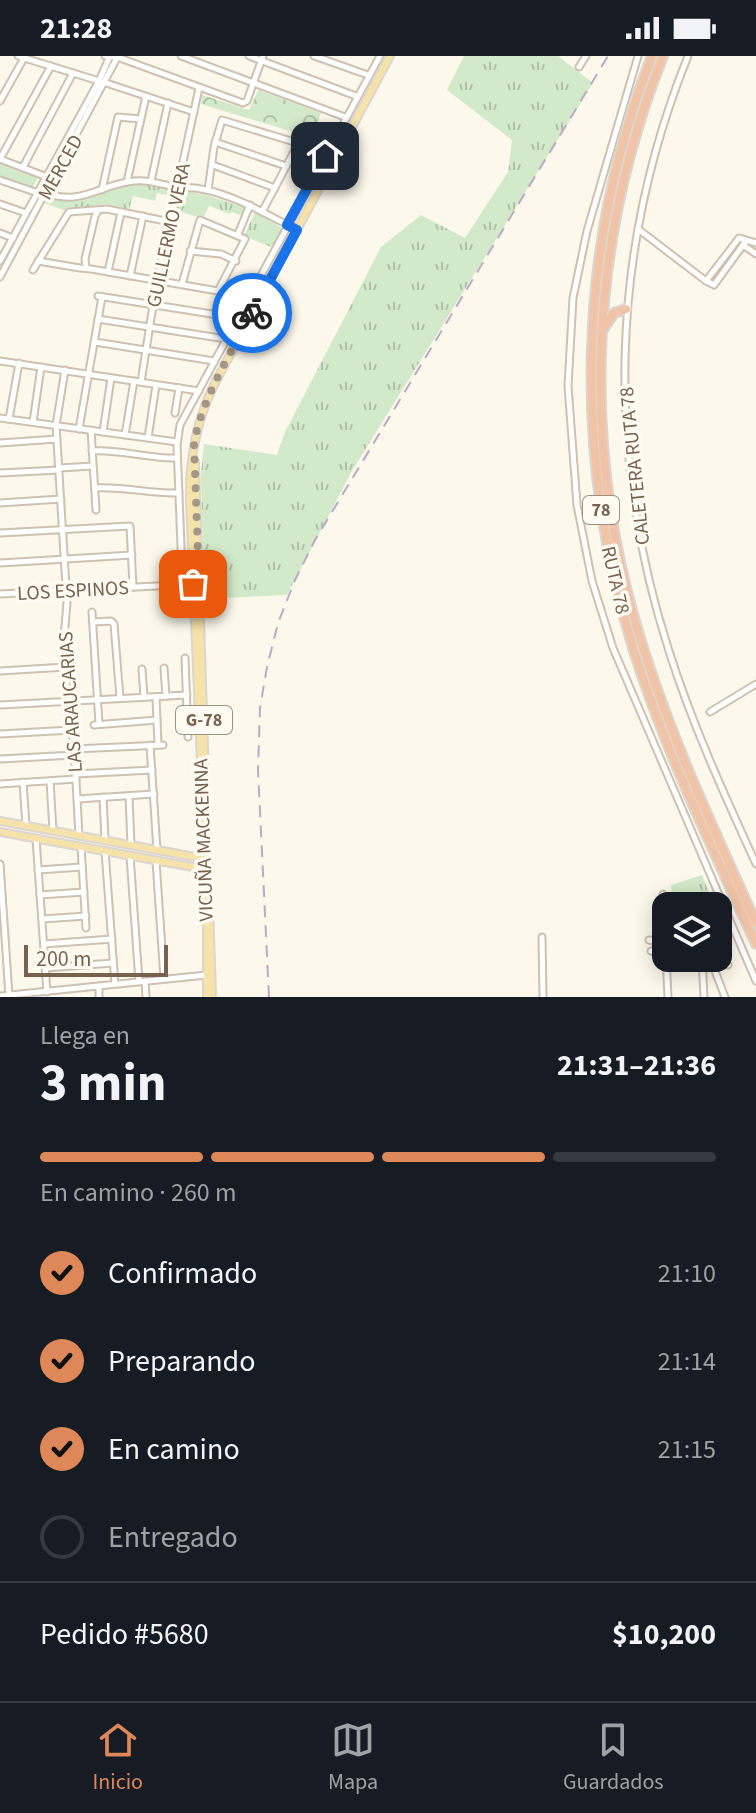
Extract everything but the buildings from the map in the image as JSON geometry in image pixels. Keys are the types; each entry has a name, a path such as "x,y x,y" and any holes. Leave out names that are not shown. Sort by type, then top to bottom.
{"highway":[{"name":"RUTA 78","path":"652,56 619,155 597,270 590,379 597,487 617,589 647,689 684,783 756,944"},
{"name":"RUTA 78","path":"663,56 641,116 620,193 608,257 601,336 604,459 613,526 629,600 652,676 680,749 756,923"},
{"path":"601,336 611,316 626,309"}],"main road":[{"name":"VICUÑA MACKENNA","path":"209,997 207,859 190,490 194,443 211,390 390,56"},
{"path":"0,821 207,859"},
{"path":"0,832 207,870"},
{"name":"VICUÑA MACKENNA","path":"207,870 209,997"}],"street":[{"path":"108,56 244,103 262,58"},
{"name":"MERCED","path":"0,277 102,82 108,56"},
{"path":"181,56 345,117"},
{"path":"249,56 262,58 357,96"},
{"path":"314,56 368,75"},
{"path":"183,597 177,458 180,425 380,56"},
{"path":"638,56 587,231 573,298 568,386 577,505 592,581 613,648 756,981"},
{"name":"CALETERA RUTA 78","path":"688,56 660,135 638,229 626,309 626,429 633,495 647,572 684,696 756,864"},
{"path":"0,101 21,57 194,112"},
{"name":"MERCED","path":"1,259 118,57"},
{"path":"579,67 583,57"},
{"path":"47,177 0,159 51,66"},
{"path":"23,167 73,73"},
{"name":"GUILLERMO VERA","path":"141,382 157,280 199,88"},
{"path":"127,182 146,96"},
{"path":"151,181 168,103"},
{"path":"102,191 119,116 140,119"},
{"path":"208,190 221,121 298,144 325,156"},
{"path":"215,142 286,166"},
{"path":"262,212 298,144"},
{"path":"213,165 275,188"},
{"path":"0,180 46,194 73,197 127,182 151,181 208,190 250,205 297,230"},
{"path":"0,204 26,213"},
{"path":"238,234 250,205"},
{"path":"33,270 67,213 107,209 170,222"},
{"path":"86,267 85,259 98,211"},
{"path":"108,272 121,212"},
{"path":"130,276 143,216"},
{"path":"38,261 219,290 246,240 200,220 182,284"},
{"path":"638,229 706,281 739,238 756,254"},
{"path":"0,233 13,238"},
{"path":"744,243 756,243"},
{"path":"190,251 221,254 236,261"},
{"path":"79,429 100,296 237,318"},
{"path":"98,319 226,339"},
{"path":"95,342 214,361"},
{"path":"0,361 199,391"},
{"path":"9,419 19,363"},
{"path":"33,422 41,367"},
{"name":"LAS ARAUCARIAS","path":"65,370 56,425 66,591 67,701 74,752 79,836"},
{"path":"103,432 111,378"},
{"path":"125,435 134,381"},
{"path":"148,438 156,385"},
{"path":"175,413 179,388"},
{"path":"0,418 177,442"},
{"path":"91,430 96,510"},
{"path":"0,443 57,439"},
{"path":"92,451 177,458"},
{"path":"0,473 93,466"},
{"path":"95,488 111,487 153,494 179,493"},
{"path":"0,503 61,499"},
{"path":"0,533 130,526 133,587"},
{"path":"0,563 132,555"},
{"name":"LOS ESPINOS","path":"0,594 196,584"},
{"path":"92,612 96,725 157,720"},
{"path":"93,622 110,621 114,624 120,698"},
{"path":"185,658 188,737"},
{"path":"0,671 66,667"},
{"path":"164,668 166,696"},
{"path":"142,669 144,697"},
{"path":"710,712 756,684"},
{"path":"0,705 187,695"},
{"path":"0,759 161,745 156,697"},
{"path":"0,734 71,730"},
{"path":"150,745 157,850"},
{"path":"0,784 152,770"},
{"path":"50,781 53,831"},
{"path":"23,782 26,826"},
{"path":"77,799 154,794"},
{"path":"129,796 131,845"},
{"path":"103,797 105,840"},
{"path":"36,839 47,992"},
{"path":"81,847 86,928"},
{"path":"105,851 115,984"},
{"path":"130,856 146,997"},
{"path":"156,861 164,979"},
{"path":"0,864 9,996"},
{"path":"38,870 82,867"},
{"path":"40,895 84,892"},
{"path":"42,919 86,916"},
{"path":"542,937 543,997"},
{"path":"44,944 112,939"},
{"path":"45,968 113,963"},
{"path":"667,972 668,997"},
{"path":"702,972 704,997"},
{"path":"715,972 725,997"},
{"path":"0,996 207,975"},
{"path":"99,986 99,997"}],"green space":[{"path":"464,56 558,56 593,83 352,471 287,595 204,599 201,475 204,444 277,455 285,432 381,247 421,215 465,238 508,172 512,140 447,90"},
{"path":"258,90 321,113 317,124 329,128 323,141 201,104 202,95 249,110"},
{"path":"0,161 40,174 33,187 0,176"},
{"path":"141,182 171,187 171,196 157,193 155,201 133,196 129,209 106,204 64,210 44,203 47,197 85,195"},
{"path":"181,190 247,208 243,216 209,206 203,218 176,211"},
{"path":"255,212 283,229 271,247 244,236"},
{"path":"702,875 709,892 672,892 671,885"}],"waterway":[{"path":"168,976 195,973"},
{"path":"143,979 160,977"},
{"path":"119,981 130,980"},
{"path":"50,988 110,982"}],"railway":[{"path":"269,997 258,770 260,708 278,623 315,540 608,56"}],"way so far":[{"path":"193,584 199,583 196,432 211,390 252,313"}],"route":[{"path":"252,313 297,230 287,225 325,156"}]}
